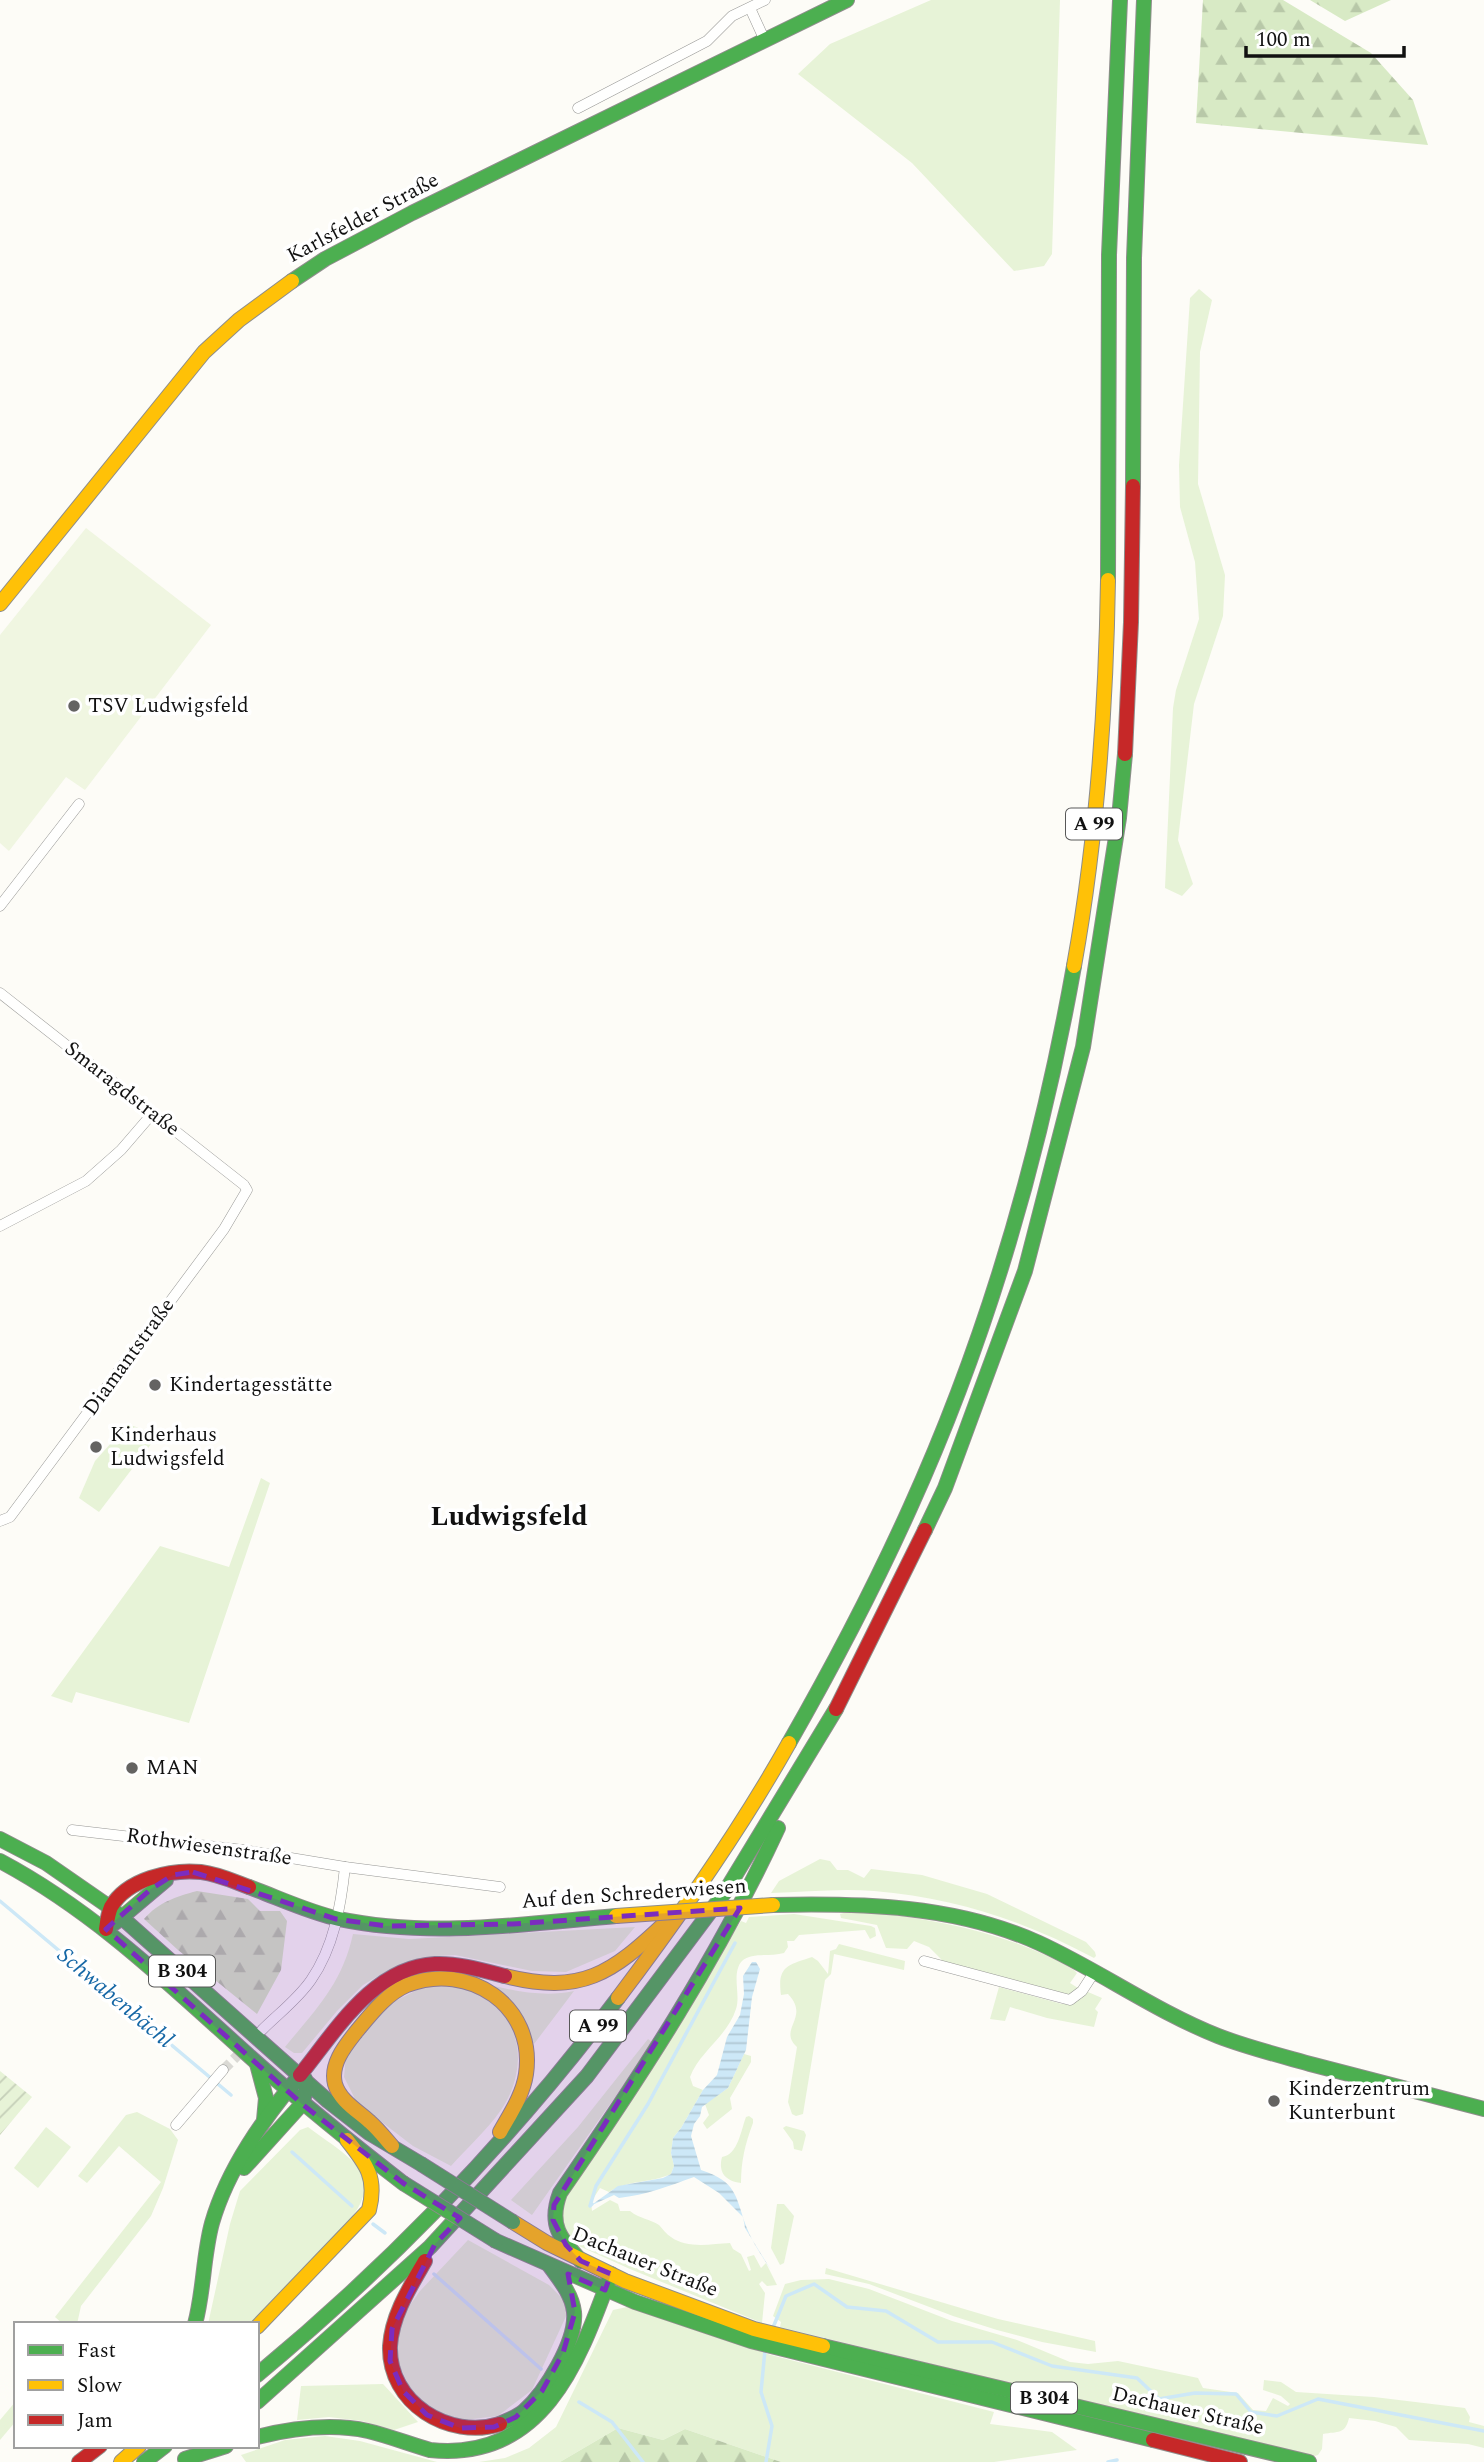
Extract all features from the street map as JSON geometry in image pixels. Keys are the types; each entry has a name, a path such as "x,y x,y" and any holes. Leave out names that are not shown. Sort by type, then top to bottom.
{"main road":[{"name":"Karlsfelder Straße","path":"0,604 204,352 282,286 325,259 412,213 847,0"},
{"name":"A 99","path":"259,2373 362,2284 488,2155 567,2064 636,1978 699,1891 752,1810 795,1737 862,1612 930,1464 987,1312 1045,1112 1086,892 1101,749 1108,611 1108,282 1120,0"},
{"name":"A 99","path":"259,2400 334,2339 435,2244 545,2128 654,1993 732,1883 805,1767 874,1641 938,1508 967,1438 1018,1295 1045,1208 1068,1118 1096,982 1115,853 1128,713 1132,623 1133,289 1144,0"},
{"path":"581,2261 559,2234 553,2220 554,2205 559,2193 609,2123 714,1953 754,1883 805,1767"},
{"name":"Dachauer Straße","path":"0,1839 46,1863 124,1918 302,2077 369,2133 547,2243 581,2261 753,2335"},
{"name":"Dachauer Straße","path":"0,1861 48,1886 106,1929 302,2104 403,2183 496,2241 605,2290 753,2335 1240,2462"},
{"name":"Auf den Schrederwiesen","path":"111,1908 122,1895 149,1880 192,1872 209,1874 337,1919 386,1926 428,1928 513,1924 773,1905 856,1903 915,1908 996,1927 1036,1942 1095,1972 1167,2014 1219,2037 1484,2109"},
{"path":"106,1929 124,1918 151,1889 173,1875"},
{"path":"195,2322 212,2223 227,2187 262,2125 286,2090 302,2077 354,2008 378,1986 399,1973 420,1965 439,1962 536,1984 563,1985 580,1982 611,1970 625,1961 699,1891"},
{"path":"106,1929 111,1908"},
{"path":"391,2146 340,2092 335,2075 338,2059 366,2020 391,1994 424,1979 455,1978 486,1988 505,2004 520,2026 527,2051 522,2089 488,2155"},
{"path":"257,2064 266,2098 266,2115 262,2125"},
{"path":"227,2187 302,2104 306,2090 302,2077"},
{"path":"259,2325 369,2210 374,2196 374,2181 365,2162 347,2140"},
{"path":"435,2244 392,2329 390,2361 394,2375 414,2405 440,2423 460,2428 494,2427 516,2417 530,2406 542,2391 558,2362 574,2323 575,2312 568,2291 548,2265"},
{"path":"259,2437 301,2427 333,2426 366,2430 456,2454 493,2450 520,2439 540,2422 561,2395 611,2274"},
{"name":"Dachauer Straße","path":"777,2341 1309,2462"},
{"path":"79,2462 97,2448"},
{"path":"121,2462 137,2448"},
{"path":"144,2462 162,2448"},
{"path":"183,2460 199,2448"},
{"path":"183,2460 220,2448"}],"street":[{"path":"578,108 707,41 732,16 765,0"},
{"path":"750,8 765,41"},
{"path":"0,906 79,804"},
{"name":"Smaragdstraße","path":"0,993 244,1185"},
{"path":"0,1226 86,1181 121,1150 152,1114"},
{"name":"Diamantstraße","path":"0,1521 10,1517 224,1229 242,1202 247,1190 244,1185"},
{"name":"Rothwiesenstraße","path":"72,1830 243,1850 345,1867 500,1886"},
{"path":"262,2030 310,1981 325,1956 337,1919 345,1867"},
{"path":"924,1961 1070,2000 1082,1991 1095,1972"},
{"path":"176,2125 223,2070"}],"highlighted area":[{"path":"193,1872 336,1919 386,1926 513,1924 740,1908 554,2205 553,2220 566,2245 581,2261 611,2274 605,2290 568,2274 575,2312 563,2353 542,2391 516,2417 494,2427 460,2428 427,2415 403,2391 390,2361 392,2329 435,2244 460,2218 403,2183 302,2104 106,1929 151,1889 173,1875"}],"green space":[{"path":"931,0 1060,0 1052,254 1044,266 1014,271 912,163 798,74 830,44"},
{"path":"1203,0 1283,0 1371,53 1413,100 1428,145 1196,123"},
{"path":"1310,0 1391,0 1345,21"},
{"path":"1199,289 1212,300 1200,352 1198,484 1225,575 1223,616 1194,704 1178,840 1193,884 1182,896 1165,888 1173,708 1176,690 1199,619 1195,562 1180,507 1179,465 1190,298"},
{"name":"TSV Ludwigsfeld","path":"86,528 211,625 85,790 66,777 9,851 0,843 0,635"},
{"path":"128,1424 158,1435 99,1512 79,1498 95,1461"},
{"path":"261,1478 270,1483 189,1723 76,1692 72,1703 51,1696 160,1546 229,1567"},
{"path":"820,1859 830,1861 837,1870 848,1870 864,1878 871,1869 922,1875 987,1894 1086,1942 1096,1956 1094,1958 1014,1922 933,1899 861,1890 771,1893 779,1881"},
{"path":"197,1891 248,1899 260,1911 280,1911 287,1921 281,1970 257,2014 144,1919 168,1901"},
{"path":"869,1911 974,1930 1025,1947 1074,1970 1077,1973 1070,1983 1078,1988 1070,1995 1062,1996 941,1962 929,1947 914,1941 907,1949 886,1948 877,1925 841,1918 840,1914"},
{"path":"794,1914 871,1926 875,1928 876,1936 870,1939 865,1930 799,1935 794,1941 787,1941 788,1947 784,1953 751,1957 742,1961 737,1972 737,2003 732,2019 700,2059 690,2077 693,2086 703,2090 673,2138 671,2153 674,2166 671,2174 623,2185 609,2192 600,2188 591,2202 592,2211 610,2200 618,2204 620,2211 630,2211 656,2223 677,2241 699,2245 730,2243 733,2249 741,2254 749,2271 751,2270 747,2257 754,2255 761,2268 766,2263 777,2285 767,2286 762,2281 759,2284 765,2293 762,2323 579,2246 565,2229 563,2211 565,2196 741,1921 746,1923 749,1917"},
{"path":"635,1927 615,1951 566,1972 532,1971 455,1955 437,1956 385,1972 363,1985 302,2053 294,2053 285,2047 335,1982 353,1934 409,1939"},
{"path":"839,1944 905,1961 904,1970 834,1954 831,1974 825,1980 803,2114 796,2116 792,2114 788,2102 797,2047 790,2034 796,2010 788,1994 781,1995 781,1978 786,1968 812,1957 828,1974 830,1951 836,1949"},
{"path":"460,1984 483,1997 508,2022 514,2033 518,2059 513,2086 505,2104 490,2125 451,2166 413,2146 357,2103 344,2077 346,2054 391,2003 421,1988"},
{"path":"494,1986 544,1994 574,1991 534,2044"},
{"path":"999,1987 1062,2004 1073,2004 1088,1992 1102,1998 1095,2009 1098,2012 1094,2027 1047,2018 1010,2007 1005,2021 990,2019"},
{"path":"648,2039 653,2043 532,2215 511,2200 578,2127"},
{"path":"744,2054 751,2056 751,2062 730,2098 732,2109 707,2129 703,2123 709,2115 705,2104 728,2088"},
{"path":"0,2071 32,2097 0,2135"},
{"path":"137,2112 170,2129 178,2140 163,2188 151,2216 81,2306 77,2322 61,2322 55,2317 161,2182 119,2146 87,2183 78,2176 126,2115"},
{"path":"749,2116 753,2123 744,2153 741,2183 724,2175 721,2162 722,2157 732,2152 746,2117"},
{"path":"786,2126 804,2131 806,2135 802,2151 794,2149 793,2142 783,2128"},
{"path":"46,2127 71,2147 38,2188 14,2168"},
{"path":"308,2127 356,2164 365,2187 362,2201 352,2217 253,2322 208,2322 240,2191 300,2130"},
{"path":"777,2204 784,2204 794,2216 784,2263 780,2265 771,2248"},
{"path":"468,2240 549,2285 562,2298 568,2312 532,2390 498,2416 464,2420 432,2411 409,2386 397,2360 399,2329 408,2308 420,2291"},
{"path":"826,2268 998,2319 1095,2341 1096,2352 997,2330 869,2284 825,2274"},
{"path":"829,2279 869,2289 952,2321 1017,2340 1070,2362 1088,2364 1118,2361 1198,2378 1203,2388 1238,2393 1253,2410 1266,2411 1273,2398 1288,2406 1290,2404 1281,2396 1263,2390 1264,2380 1281,2382 1296,2392 1374,2397 1465,2408 1470,2417 1469,2422 1484,2426 1484,2448 1468,2444 1409,2440 1396,2427 1349,2418 1343,2430 1323,2434 1322,2449 1318,2455 1311,2457 780,2327 781,2322 773,2316 785,2284 801,2280"},
{"path":"627,2307 771,2355 994,2412 990,2424 1052,2432 1077,2450 994,2462 781,2462 685,2429 663,2440 618,2428 560,2462 479,2462 505,2458 529,2448 556,2427 613,2310"},
{"path":"383,2384 418,2422 394,2430 362,2421 329,2417 297,2420 301,2386"},
{"path":"14,2403 14,2423 0,2440 0,2420"},
{"path":"618,2428 663,2440 685,2429 781,2462 560,2462"},
{"path":"325,2436 360,2441 437,2462 246,2462 241,2455 285,2440"}],"water":[{"path":"752,1962 756,1962 760,1969 752,1997 746,2050 728,2088 702,2107 691,2136 701,2170 722,2179 728,2185 743,2217 719,2193 694,2177 639,2195 619,2198 614,2195 590,2206 618,2186 663,2178 671,2174 674,2166 671,2153 673,2138 703,2090 717,2075 727,2037 740,2015 744,1994 743,1976"}],"waterway":[{"name":"Schwabenbächl","path":"0,1901 231,2095"},
{"path":"592,2204 590,2206 596,2186 648,2104 735,1943"},
{"name":"Schwabenbächl","path":"292,2152 352,2206"},
{"name":"Schwabenbächl","path":"373,2224 385,2233"},
{"name":"Schwabenbächl","path":"434,2274 541,2369"},
{"name":"Schwabenbächl","path":"772,2330 786,2296 814,2284 847,2307 886,2311 938,2342 992,2342 1052,2366 1137,2378 1159,2399 1195,2393 1236,2394 1251,2412 1277,2416 1318,2399 1484,2431"},
{"name":"Schwabenbächl","path":"765,2350 761,2392 772,2426 766,2462"},
{"name":"Schwabenbächl","path":"579,2402 612,2422 643,2462"},
{"path":"1108,2462 1117,2460"}],"tunnel":[{"path":"223,2070 245,2048"}],"traffic: fast":[{"path":"292,281 325,259 412,213 847,0"},
{"path":"1108,580 1109,255 1120,0"},
{"path":"1133,486 1134,258 1144,0"},
{"path":"925,1530 945,1488 1025,1271 1083,1047 1119,818 1125,754"},
{"path":"789,1743 882,1568 938,1443 964,1377 1009,1242 1028,1173 1061,1035 1074,966"},
{"path":"259,2400 430,2247 587,2076 725,1892 836,1709"},
{"path":"581,2261 558,2230 555,2214 560,2193 620,2105 704,1970 778,1828"},
{"path":"0,1839 46,1863 111,1908 328,2101 369,2133 421,2164"},
{"path":"0,1861 99,1925 285,2087 403,2183"},
{"path":"115,1923 166,1880"},
{"path":"249,1887 327,1916 373,1925 408,1928 478,1928 616,1916"},
{"path":"773,1905 908,1909 942,1914 1007,1930 1039,1943 1172,2015 1218,2036 1314,2065 1484,2109"},
{"path":"259,2373 355,2289 448,2197 536,2100 618,1998"},
{"path":"257,2064 266,2098 264,2120"},
{"path":"195,2322 209,2235 227,2183 248,2144 300,2075"},
{"path":"244,2168 302,2104 306,2090 305,2079 300,2082"},
{"path":"421,2164 513,2222"},
{"path":"403,2183 496,2241"},
{"path":"496,2241 635,2302 751,2341 1153,2440"},
{"path":"500,2424 521,2413 541,2392 558,2366 570,2337 574,2324 573,2305 549,2265"},
{"path":"259,2437 298,2429 340,2427 368,2431 430,2450 470,2449 502,2439 530,2422 552,2398 586,2339 611,2274"},
{"path":"823,2346 1309,2462"},
{"path":"144,2462 162,2448"},
{"path":"185,2459 220,2448"}],"traffic: slow":[{"path":"0,604 204,352 239,320 292,281"},
{"path":"1074,966 1089,870 1099,774 1108,580"},
{"path":"618,1998 708,1873 789,1743"},
{"path":"616,1916 773,1905"},
{"path":"505,1976 555,1983 594,1976 628,1955 666,1922"},
{"path":"392,2146 341,2096 335,2084 335,2069 347,2043 386,1999 407,1985 430,1979 453,1979 475,1985 494,1995 509,2010 520,2028 526,2050 526,2074 519,2097 500,2132"},
{"path":"259,2325 369,2210 371,2180 360,2157 347,2140"},
{"path":"513,2222 547,2243 625,2281 754,2329 823,2346"},
{"path":"121,2462 137,2448"}],"traffic: jam":[{"path":"1125,754 1133,486"},
{"path":"836,1709 925,1530"},
{"path":"106,1929 111,1907 118,1897 139,1883 164,1874 201,1872 249,1887"},
{"path":"300,2075 357,2004 393,1977 413,1968 435,1964 479,1969 505,1976"},
{"path":"425,2261 403,2302 391,2335 392,2366 399,2384 410,2400 442,2421 461,2427 481,2428 500,2424"},
{"path":"1153,2440 1240,2462"},
{"path":"79,2462 97,2448"}],"place":[{"name":"TSV Ludwigsfeld","path":"74,706"},
{"name":"Kindertagesstätte","path":"155,1385"},
{"name":"Kinderhaus Ludwigsfeld","path":"96,1447"},
{"name":"MAN","path":"132,1768"},
{"name":"Kinderzentrum Kunterbunt","path":"1274,2101"}],"district":[{"name":"Ludwigsfeld","path":"509,1516"}]}
